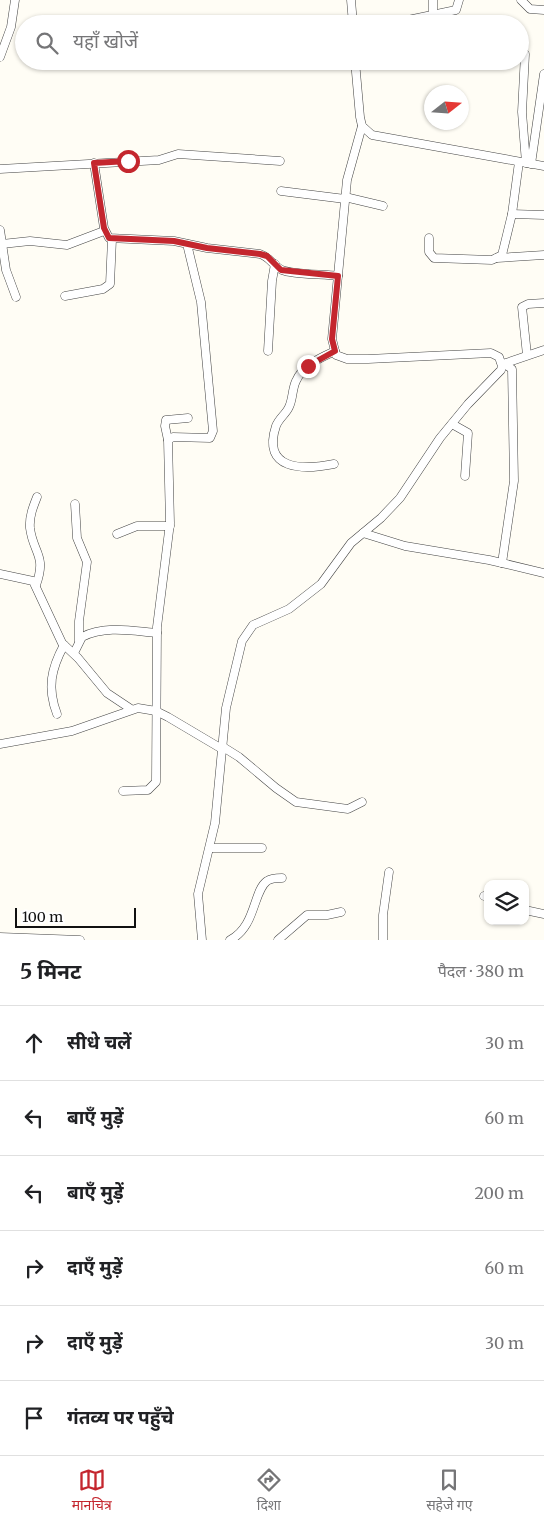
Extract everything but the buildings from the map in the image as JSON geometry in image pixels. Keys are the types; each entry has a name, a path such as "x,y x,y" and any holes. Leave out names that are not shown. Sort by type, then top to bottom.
{"street":[{"path":"0,57 11,27 15,0"},
{"path":"351,0 352,15"},
{"path":"433,0 433,13"},
{"path":"425,15 456,10 459,0"},
{"path":"521,0 530,9 544,10"},
{"path":"356,70 358,108 362,126 351,158 345,198 332,339 335,351 340,358 347,359 491,353 499,357 512,369 515,465 502,563"},
{"path":"524,70 522,112 526,163"},
{"path":"497,258 504,250 526,163 544,74"},
{"path":"362,126 372,135 383,138 544,166"},
{"path":"0,169 159,160 178,154 280,161"},
{"path":"94,163 106,237 112,239 174,241 207,248 260,254 267,256 286,271 338,276"},
{"path":"281,191 345,198 383,206"},
{"path":"512,214 544,215"},
{"path":"0,230 6,270 16,297"},
{"path":"2,244 30,241 67,245 104,231"},
{"path":"429,238 429,252 434,258 473,260 544,255"},
{"path":"65,296 103,289 110,284 112,239"},
{"path":"168,440 173,437 210,438 213,431 201,302 186,244"},
{"path":"268,351 272,281 275,264"},
{"path":"527,356 521,314 522,307 528,304 544,303"},
{"path":"504,362 544,350"},
{"path":"334,464 312,468 292,466 278,458 276,454 275,433 279,420 290,405 296,380 301,373 308,366 335,351"},
{"path":"202,940 198,894 210,848 219,796 222,748 230,684 246,633 260,621 289,609 311,594 321,584 344,550 400,498 452,424 501,370 504,362"},
{"path":"123,791 148,790 155,785 157,633 170,526 168,440 165,426 166,420 188,418"},
{"path":"452,424 468,433 465,476"},
{"path":"36,585 41,560 30,526 32,509 38,497"},
{"path":"74,504 77,538 87,562 79,621 79,641 74,653"},
{"path":"116,534 137,526 170,526"},
{"path":"363,533 421,550 502,563 544,573"},
{"path":"0,574 27,579 36,585 64,645 74,653 104,689 131,708"},
{"path":"79,641 88,634 107,630 157,633"},
{"path":"57,714 50,695 50,688 56,662 64,645"},
{"path":"0,744 72,730 131,708 144,708 156,711 239,757 296,802 348,809 362,802"},
{"path":"210,848 262,848"},
{"path":"383,940 383,915 389,872"},
{"path":"230,940 246,924 265,883 272,879 282,878"},
{"path":"529,911 544,914"},
{"path":"278,940 307,915 327,915 341,912"},
{"path":"0,937 80,940"}],"route":[{"path":"128,161 94,163 106,237 112,239 174,241 207,248 260,254 267,256 281,270 338,276 332,339 335,351 319,358 308,366"}]}
